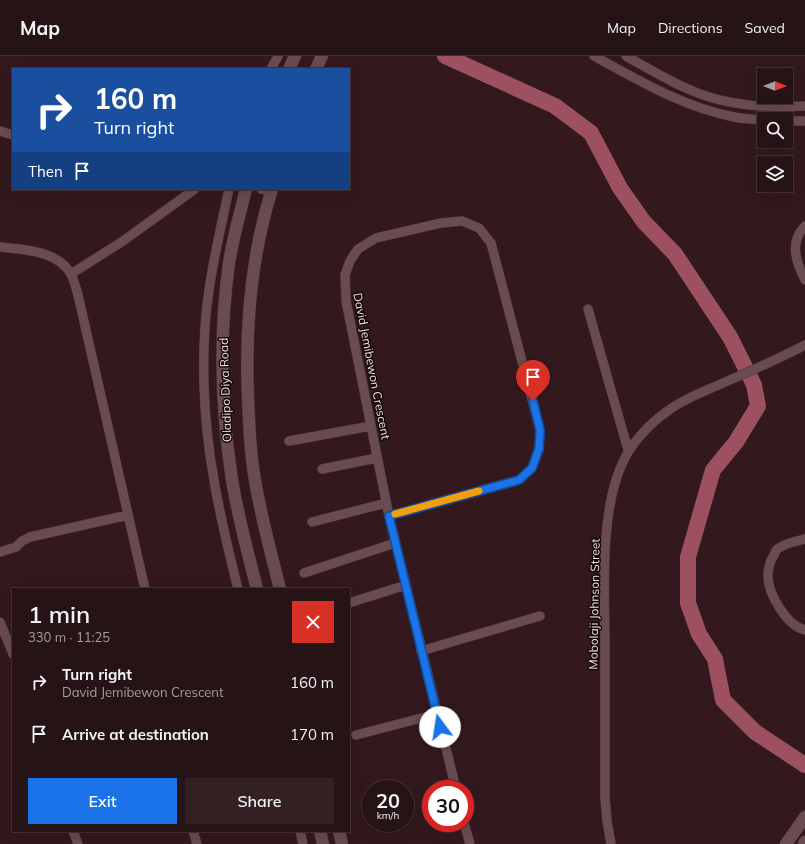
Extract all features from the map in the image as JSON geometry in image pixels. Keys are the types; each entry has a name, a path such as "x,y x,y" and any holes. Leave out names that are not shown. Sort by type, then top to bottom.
{"main road":[{"path":"289,68 295,56"},
{"path":"316,68 322,56"},
{"name":"Oladipo Diya Road","path":"246,190 229,262 223,318 222,377 225,430 232,481 242,529 258,588"},
{"name":"Oladipo Diya Road","path":"268,190 255,264 248,320 247,377 249,427 255,479 280,588"},
{"path":"786,844 805,817"},
{"path":"320,832 323,844"},
{"path":"339,832 342,844"}],"street":[{"path":"272,68 278,56"},
{"path":"594,56 665,94 698,107 734,117 757,119"},
{"path":"626,56 689,90 717,99 752,106 805,106"},
{"path":"793,121 805,121"},
{"path":"0,131 12,134"},
{"path":"71,274 123,241 195,190"},
{"path":"229,190 208,291 204,367 205,405 212,472 222,523 238,588"},
{"name":"David Jemibewon Crescent","path":"389,516 519,480 532,468 539,449 540,430 491,242 478,228 462,221 441,223 376,238 358,250 350,261 345,275 346,301 386,503 389,516 396,543 406,585 421,651 454,780"},
{"path":"805,226 800,231 795,242 795,254 805,280"},
{"path":"0,247 39,252 60,261 71,274 78,295 145,588"},
{"path":"588,309 628,450"},
{"name":"Mobolaji Johnson Street","path":"611,844 605,798 604,587 609,512 614,486 621,466 628,450 669,410 690,397 805,345"},
{"path":"289,441 371,426"},
{"path":"322,469 377,458"},
{"path":"312,522 386,503"},
{"path":"0,552 16,547 22,541 30,537 128,515"},
{"path":"805,539 793,541 777,548 771,561 768,577 772,595 783,612 793,624 805,630"},
{"path":"304,573 396,543"},
{"path":"350,603 406,585"},
{"path":"421,651 540,616"},
{"path":"0,622 12,652"},
{"path":"356,735 437,714"},
{"path":"72,832 78,844"},
{"path":"193,832 196,844"},
{"path":"300,832 303,844"},
{"path":"467,832 470,844"}],"waterway":[{"path":"445,56 555,106 591,133 620,188 644,222 675,254 730,337 754,385 758,406 736,442 713,470 688,557 688,603 699,634 715,659 723,700 755,732 805,765"}],"slow traffic":[{"path":"395,514 479,491"}],"route":[{"path":"440,727 389,516 519,480 532,468 539,449 540,430 533,401"}]}
